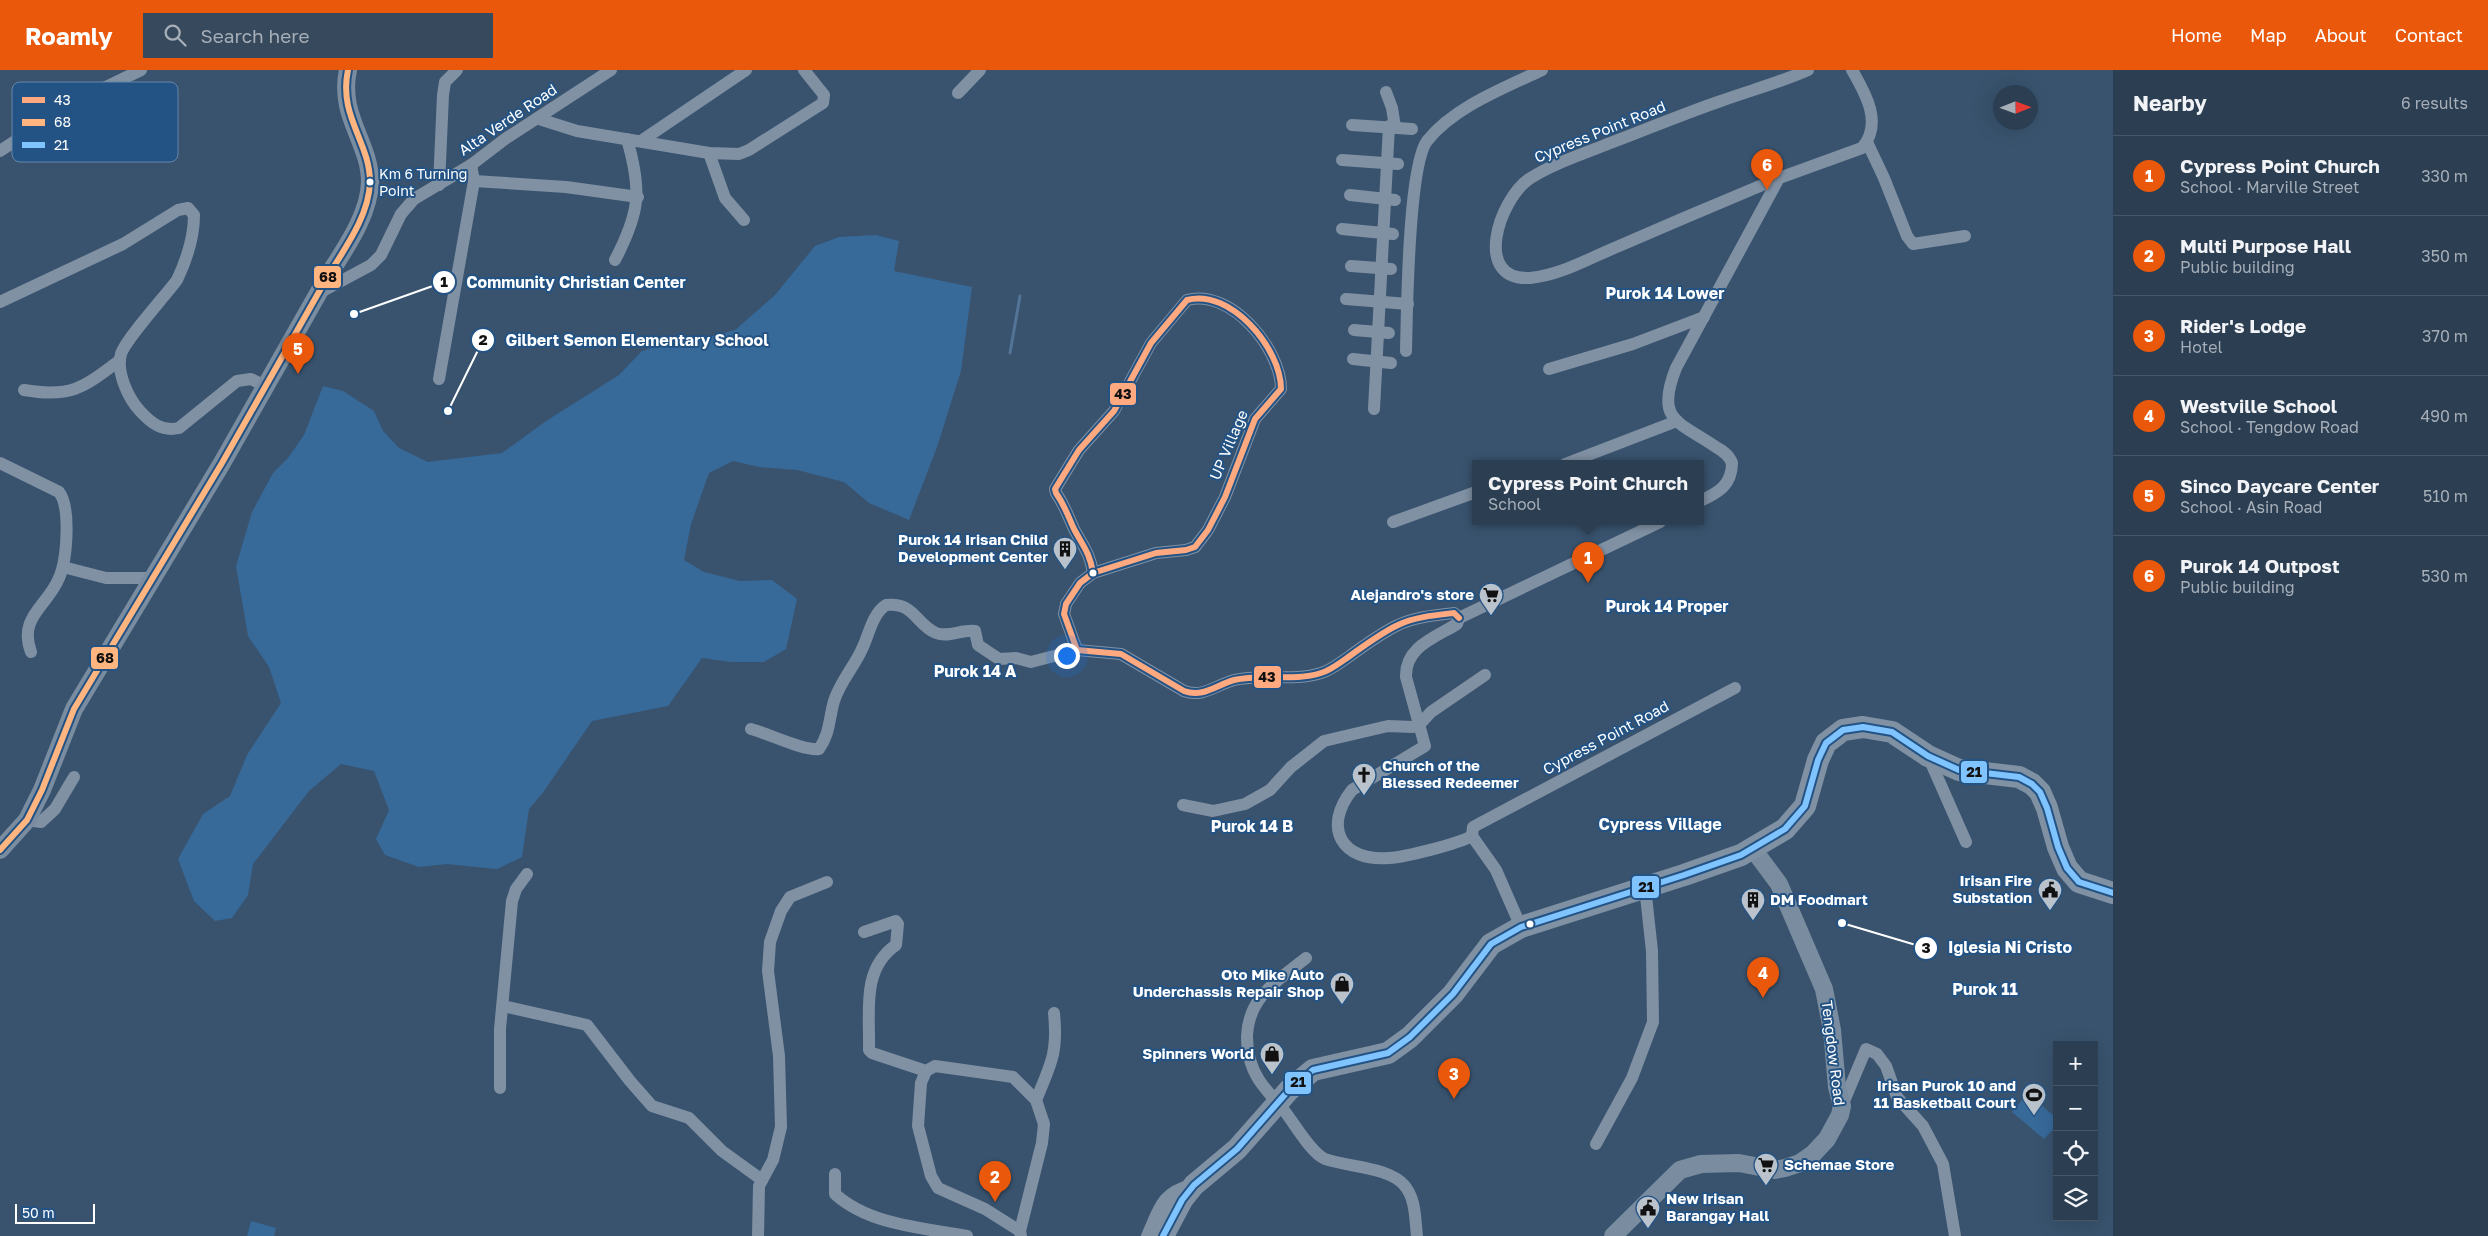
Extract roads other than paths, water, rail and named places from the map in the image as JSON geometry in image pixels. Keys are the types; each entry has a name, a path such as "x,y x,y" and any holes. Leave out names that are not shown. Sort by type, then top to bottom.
{"highway":[{"path":"1163,1236 1182,1200 1194,1185 1237,1149 1289,1090 1313,1070 1335,1064 1373,1058 1388,1053 1403,1042 1453,994 1491,944 1521,927 1645,887 1753,849 1785,829 1805,806 1818,760 1826,743 1836,734 1853,728 1874,728 1892,732 1928,756 1959,770 2019,777 2032,784 2040,792 2047,808 2066,868 2079,882 2113,893"}],"main road":[{"path":"0,850 27,820 42,790 74,709 154,578 317,294 355,232 369,194 369,171 348,109 345,71"},
{"name":"Tengdow Road","path":"1613,1236 1680,1170 1701,1164 1738,1163 1775,1170 1800,1163 1827,1140 1836,1124 1842,1106 1835,1072 1830,1014 1819,973 1779,884 1753,849"}],"street":[{"path":"116,82 141,70"},
{"path":"439,184 445,82 457,70"},
{"name":"Alta Verde Road","path":"317,294 371,265 381,255 406,207 414,199 471,165 505,139 539,119 610,70"},
{"path":"641,140 746,70"},
{"path":"539,119 577,132 641,140 708,154 739,154 749,150 820,106 824,95 804,70"},
{"path":"958,93 980,70"},
{"path":"1406,351 1417,172 1420,156 1426,143 1455,116 1497,91 1542,70"},
{"name":"Cypress Point Road","path":"1779,178 1566,270 1543,276 1513,277 1504,272 1499,265 1497,234 1500,218 1515,193 1528,180 1588,152 1808,70"},
{"path":"1704,499 1722,491 1730,478 1732,463 1727,454 1689,431 1669,412 1667,396 1670,383 1779,178 1862,148 1867,142 1873,127 1872,114 1864,91 1852,70"},
{"path":"1374,409 1376,361 1384,333 1380,302 1386,269 1393,163 1392,108 1386,92"},
{"path":"1352,125 1392,126 1412,129"},
{"path":"615,260 635,216 638,197 634,161 627,139"},
{"path":"1867,142 1884,178 1906,236 1913,244 1965,236"},
{"path":"0,151 12,143"},
{"path":"708,154 725,198 744,220"},
{"path":"1342,160 1393,163"},
{"path":"439,379 474,181 471,165"},
{"path":"474,181 566,187 638,197"},
{"path":"1350,195 1390,199"},
{"path":"0,302 123,244 178,210 188,208 194,215 194,224 183,268 177,280 126,345 120,360 121,374 132,402 154,424 163,429 179,428 237,381 251,379 265,386"},
{"path":"1342,229 1388,234"},
{"path":"1351,266 1386,269"},
{"name":"UP Village","path":"1077,650 1064,614 1066,604 1080,583 1093,573 1156,553 1186,550 1195,547 1208,530 1225,497 1255,419 1281,388 1278,368 1262,337 1242,316 1217,303 1204,299 1187,300 1170,318 1151,343 1114,411 1080,450 1055,489 1090,555 1093,573"},
{"path":"1346,299 1408,304"},
{"path":"1549,370 1607,350 1633,344 1704,318"},
{"path":"1354,330 1384,333"},
{"path":"1352,359 1391,363"},
{"path":"24,390 46,394 66,392 80,388 120,360"},
{"path":"1575,460 1677,421"},
{"path":"0,463 59,492 64,498 66,527 63,567 54,587 33,616 27,628 26,641 31,652"},
{"path":"1393,522 1472,493"},
{"path":"1521,927 1496,870 1472,836 1454,843 1389,858 1349,850 1341,843 1337,828 1346,797 1368,779 1422,749 1426,744 1406,677 1408,660 1416,650 1456,624 1459,618 1654,525"},
{"path":"63,567 106,578 154,578"},
{"path":"751,729 810,750 819,749 828,734 838,690 856,662 878,612 886,605 907,607 934,632 951,634 975,631 978,644 999,660 1016,658 1031,662 1077,650 1120,654 1184,691 1193,694 1202,694 1217,686 1253,676 1288,677 1320,674 1335,668 1398,625 1438,615 1454,614 1459,618"},
{"path":"1183,806 1213,811 1245,804 1270,790 1297,762 1324,741 1388,726 1413,727 1420,724 1431,712 1485,676"},
{"name":"Cypress Point Road","path":"1472,836 1473,827 1735,688"},
{"path":"1928,756 1966,842"},
{"path":"27,820 41,822 50,815 74,777"},
{"path":"500,1088 500,1028 512,901 516,889 527,874"},
{"path":"758,1236 758,1197 762,1180 775,1154 782,1117 779,1056 768,971 770,942 777,919 790,897 827,882"},
{"path":"1596,1144 1632,1078 1654,1022 1652,951 1645,887"},
{"path":"864,932 896,921 898,924 896,945 886,952 870,982 868,1050 872,1053 926,1070 935,1066 1013,1076 1036,1100 1044,1124 1042,1143 1021,1233 985,1209 938,1188 931,1176 918,1126 922,1083 926,1070"},
{"path":"1306,958 1276,981 1260,997 1250,1015 1248,1058 1260,1081 1314,1150 1324,1158 1395,1177 1404,1185 1415,1212 1417,1236"},
{"path":"503,1006 587,1025 630,1082 652,1106 658,1110 688,1118 722,1151 762,1180"},
{"path":"1036,1100 1052,1064 1057,1040 1054,1013"},
{"path":"1842,1106 1866,1049 1877,1054 1886,1066 1897,1097 1923,1126 1943,1164 1955,1236"},
{"path":"835,1174 835,1194 847,1205 894,1222 967,1236"},
{"path":"1147,1236 1166,1196 1176,1189 1194,1185"}],"waterway":[{"path":"1010,353 1020,296"}],"place":[{"name":"Km 6 Turning Point","path":"370,182"},
{"name":"Purok 14 Outpost","path":"1767,190"},
{"name":"Community Christian Center","path":"354,314"},
{"name":"Sinco Daycare Center","path":"298,374"},
{"name":"Gilbert Semon Elementary School","path":"448,411"},
{"name":"Purok 14 Irisan Child Development Center","path":"1065,570"},
{"name":"Cypress Point Church","path":"1588,583"},
{"name":"Alejandro's store","path":"1491,616"},
{"name":"Church of the Blessed Redeemer","path":"1364,796"},
{"name":"Irisan Fire Substation","path":"2050,911"},
{"name":"DM Foodmart","path":"1753,921"},
{"name":"Iglesia Ni Cristo","path":"1842,923"},
{"name":"Westville School","path":"1763,998"},
{"name":"Oto Mike Auto Underchassis Repair Shop","path":"1342,1005"},
{"name":"Spinners World","path":"1272,1075"},
{"name":"Rider's Lodge","path":"1454,1099"},
{"name":"Irisan Purok 10 and 11 Basketball Court","path":"2034,1116"},
{"name":"Schemae Store","path":"1766,1186"},
{"name":"Multi Purpose Hall","path":"995,1202"},
{"name":"New Irisan Barangay Hall","path":"1648,1229"}],"district":[{"name":"Purok 14 Lower","path":"1665,293"},
{"name":"Purok 14 Proper","path":"1667,606"},
{"name":"Purok 14 A","path":"975,671"},
{"name":"Cypress Village","path":"1660,824"},
{"name":"Purok 14 B","path":"1252,826"},
{"name":"Purok 11","path":"1985,989"}]}
